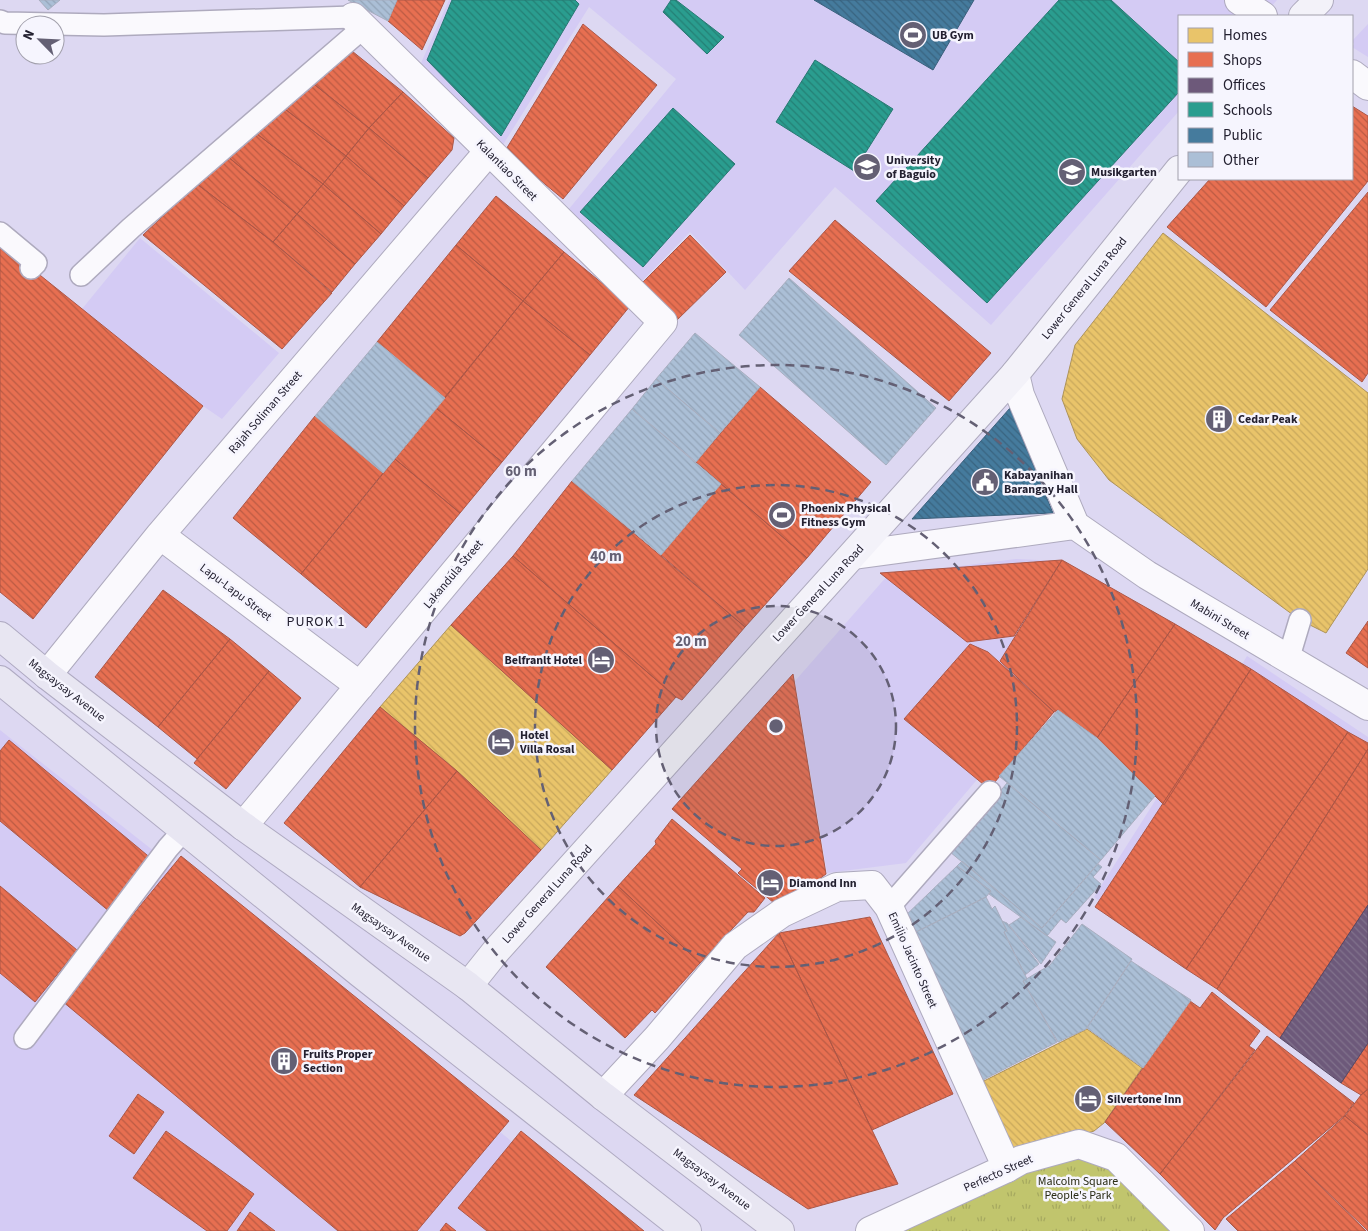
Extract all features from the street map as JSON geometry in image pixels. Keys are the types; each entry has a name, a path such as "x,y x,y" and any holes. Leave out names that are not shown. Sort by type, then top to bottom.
{"highway":[{"name":"Magsaysay Avenue","path":"0,636 47,676 243,826 468,986 603,1096 780,1231"},
{"path":"0,680 360,974 687,1231"}],"main road":[{"path":"1305,15 1319,0"},
{"name":"Lower General Luna Road","path":"468,986 496,951 1015,374 1178,171"}],"street":[{"path":"1239,0 1262,15"},
{"name":"Kalantiao Street","path":"359,22 488,152 663,322"},
{"path":"1353,75 1368,86"},
{"name":"Rajah Soliman Street","path":"47,676 160,535 488,152"},
{"name":"Lakandula Street","path":"243,826 663,322"},
{"path":"854,555 1076,525 1020,395 1015,374"},
{"name":"Mabini Street","path":"1076,525 1148,575 1368,706"},
{"name":"Lapu-Lapu Street","path":"160,535 360,686"},
{"name":"Emilio Jacinto Street","path":"603,1096 657,1038 735,946 782,913 837,887 872,885 889,907 1007,1168"},
{"name":"Perfecto Street","path":"870,1231 1021,1160 1079,1144 1116,1156 1190,1231"}],"lane":[{"path":"0,21 5,23 104,25 359,22"},
{"path":"80,275 359,22"},
{"path":"0,233 36,263 31,268"},
{"path":"1288,660 1300,620"},
{"path":"889,907 990,792"},
{"path":"25,1038 184,830"}],"shaded area":[{"name":"University of Baguio","path":"449,0 1277,0 1264,15 1178,15 1178,112 991,325 835,187 745,290 690,232 638,285 564,215 676,79 589,7 501,148 421,63"},
{"path":"1368,24 1368,57 1353,48 1353,40"},
{"path":"140,238 279,353 222,419 203,406 82,309"},
{"path":"1016,559 1061,561 1097,579 1238,671 1247,656 1368,737 1368,1093 1363,1097 1094,897 1169,779 1050,694 906,863 827,873 795,681 888,575"},
{"path":"0,730 164,859 622,1231 0,1231"}],"green space":[{"name":"Malcolm Square People's Park","path":"1079,1144 1190,1231 870,1231"}],"building: Homes":[{"name":"Cedar Peak","path":"1163,233 1368,393 1368,569 1326,633 1300,620 1109,480 1077,439 1062,399 1075,345"},
{"name":"Hotel Villa Rosal","path":"451,625 612,770 541,850 457,771 380,707"},
{"path":"1087,1029 1142,1068 1104,1123 1094,1131 1030,1151 1013,1152 974,1086"}],"building: Shops":[{"path":"397,0 445,0 422,50 388,21"},
{"path":"583,24 657,85 563,199 505,151"},
{"path":"347,47 403,92 369,128 310,81"},
{"path":"310,81 369,128 346,156 281,106"},
{"path":"403,92 454,138 452,150 428,178 369,128"},
{"path":"281,106 346,156 323,184 253,131"},
{"path":"1353,107 1368,116 1368,181 1266,307 1167,227 1209,180 1353,180"},
{"path":"369,128 428,178 404,206 346,156"},
{"path":"253,131 323,184 297,214 227,156"},
{"path":"227,156 297,214 273,242 197,184"},
{"path":"346,156 404,206 381,234 323,184"},
{"path":"197,184 273,242 332,293 282,349 143,235"},
{"path":"323,184 381,234 355,264 297,214"},
{"path":"1368,192 1368,373 1362,382 1270,310"},
{"path":"496,196 564,252 523,301 456,245"},
{"path":"297,214 355,264 332,292 273,242"},
{"path":"835,220 991,353 949,401 789,271"},
{"path":"690,235 726,272 675,322 639,286"},
{"path":"0,243 203,406 33,619 0,592"},
{"path":"456,245 523,301 445,398 377,342"},
{"path":"564,252 630,306 590,355 523,301"},
{"path":"523,301 590,355 502,462 436,408"},
{"path":"760,387 871,482 807,558 696,462"},
{"path":"436,408 502,462 460,513 395,459"},
{"path":"315,416 383,473 301,574 233,518"},
{"path":"395,459 460,513 366,628 301,574"},
{"path":"572,481 745,627 682,700 676,697 513,556"},
{"path":"721,484 807,558 745,627 661,555"},
{"path":"513,556 676,697 612,770 451,625"},
{"path":"1062,560 1014,636 967,642 880,573"},
{"path":"1062,560 1175,624 1097,738 1058,710 1054,712 1000,661"},
{"path":"163,590 230,639 158,727 95,677"},
{"path":"1368,621 1368,668 1346,653"},
{"path":"1175,624 1251,669 1164,805 1097,738"},
{"path":"230,639 269,671 197,759 158,727"},
{"path":"970,644 988,652 1054,712 989,789 904,719"},
{"path":"1251,669 1348,732 1186,969 1095,907"},
{"path":"269,671 301,698 226,789 194,763"},
{"path":"793,674 826,874 780,908 738,873 742,869 672,809"},
{"path":"380,707 457,771 360,887 284,823"},
{"path":"1348,732 1368,743 1368,749 1217,989 1186,969"},
{"path":"9,740 153,860 110,912 0,821 0,751"},
{"path":"1368,749 1368,905 1280,1038 1217,989"},
{"path":"457,771 541,850 465,933 460,936 360,887"},
{"path":"672,819 765,898 754,912 748,912 700,963 618,886 656,844 655,841"},
{"name":"Fruits Proper Section","path":"181,856 509,1121 417,1231 338,1231 62,1001"},
{"path":"0,886 77,950 35,1002 0,973"},
{"path":"618,886 700,963 655,1013 652,1010 625,1038 546,967"},
{"path":"870,917 953,1094 872,1130 779,933"},
{"path":"779,933 898,1184 808,1209 634,1095"},
{"path":"1212,992 1260,1031 1249,1046 1255,1050 1160,1174 1105,1122 1190,1001 1200,1008"},
{"path":"1267,1036 1354,1103 1344,1116 1223,1218 1215,1230 1160,1174"},
{"path":"1368,1043 1368,1089 1361,1095 1341,1083"},
{"path":"1368,1089 1368,1135 1345,1116"},
{"path":"138,1094 164,1112 134,1154 109,1136"},
{"path":"1345,1116 1368,1135 1368,1231 1295,1161"},
{"path":"166,1131 254,1194 227,1231 207,1231 133,1178"},
{"path":"521,1131 644,1231 487,1231 458,1208"},
{"path":"1295,1161 1366,1231 1238,1231 1226,1219"},
{"path":"250,1212 275,1231 237,1231"},
{"path":"446,1223 456,1231 440,1231"}],"building: Offices":[{"path":"1368,905 1368,1043 1341,1083 1280,1038"}],"building: Schools":[{"path":"452,0 575,0 579,4 501,136 427,60"},
{"path":"671,0 676,0 724,37 707,54 663,12"},
{"path":"1059,0 1111,0 1178,61 1178,93 987,303 876,201"},
{"path":"815,60 893,109 854,171 776,122"},
{"path":"673,108 735,164 643,267 580,212"}],"building: Public":[{"name":"UB Gym","path":"814,0 974,0 933,70"},
{"path":"1010,408 1053,513 912,519"}],"building: Other":[{"path":"39,0 60,0 48,10"},
{"path":"348,0 397,0 388,21"},
{"path":"789,278 936,408 886,465 739,335"},
{"path":"695,333 760,387 720,433 656,379"},
{"path":"377,342 445,398 383,473 315,416"},
{"path":"656,379 720,433 696,462 632,409"},
{"path":"632,409 721,484 661,555 572,481"},
{"path":"1058,710 1097,738 1155,796 1101,860 999,776"},
{"path":"1007,783 1101,860 1042,928 950,852"},
{"path":"962,861 1042,928 1098,864 1102,867 1093,877 1101,884 1066,923 1061,919 1047,936 989,894 991,891 957,866"},
{"path":"957,866 991,891 986,897 910,935 902,919"},
{"path":"986,897 992,909 995,906 1007,931 1004,932 1027,979 1023,981 1057,1042 979,1082 910,935"},
{"path":"1021,917 1056,942 1041,964 1009,925"},
{"path":"1002,921 1007,923 1039,964 1025,975 1004,932 1007,931"},
{"path":"1082,924 1132,959 1086,1029 1058,1042 1023,981 1050,965"},
{"path":"1131,961 1191,1000 1143,1068 1087,1028"}],"place":[{"name":"UB Gym","path":"913,35"},
{"name":"University of Baguio","path":"867,167"},
{"name":"Musikgarten","path":"1072,172"},
{"name":"Cedar Peak","path":"1219,419"},
{"name":"Kabayanihan Barangay Hall","path":"985,482"},
{"name":"Phoenix Physical Fitness Gym","path":"782,515"},
{"name":"Belfranlt Hotel","path":"601,660"},
{"name":"Hotel Villa Rosal","path":"501,742"},
{"name":"Diamond Inn","path":"770,883"},
{"name":"Fruits Proper Section","path":"284,1061"},
{"name":"Silvertone Inn","path":"1088,1099"}],"district":[{"name":"PUROK 1","path":"316,621"}]}
